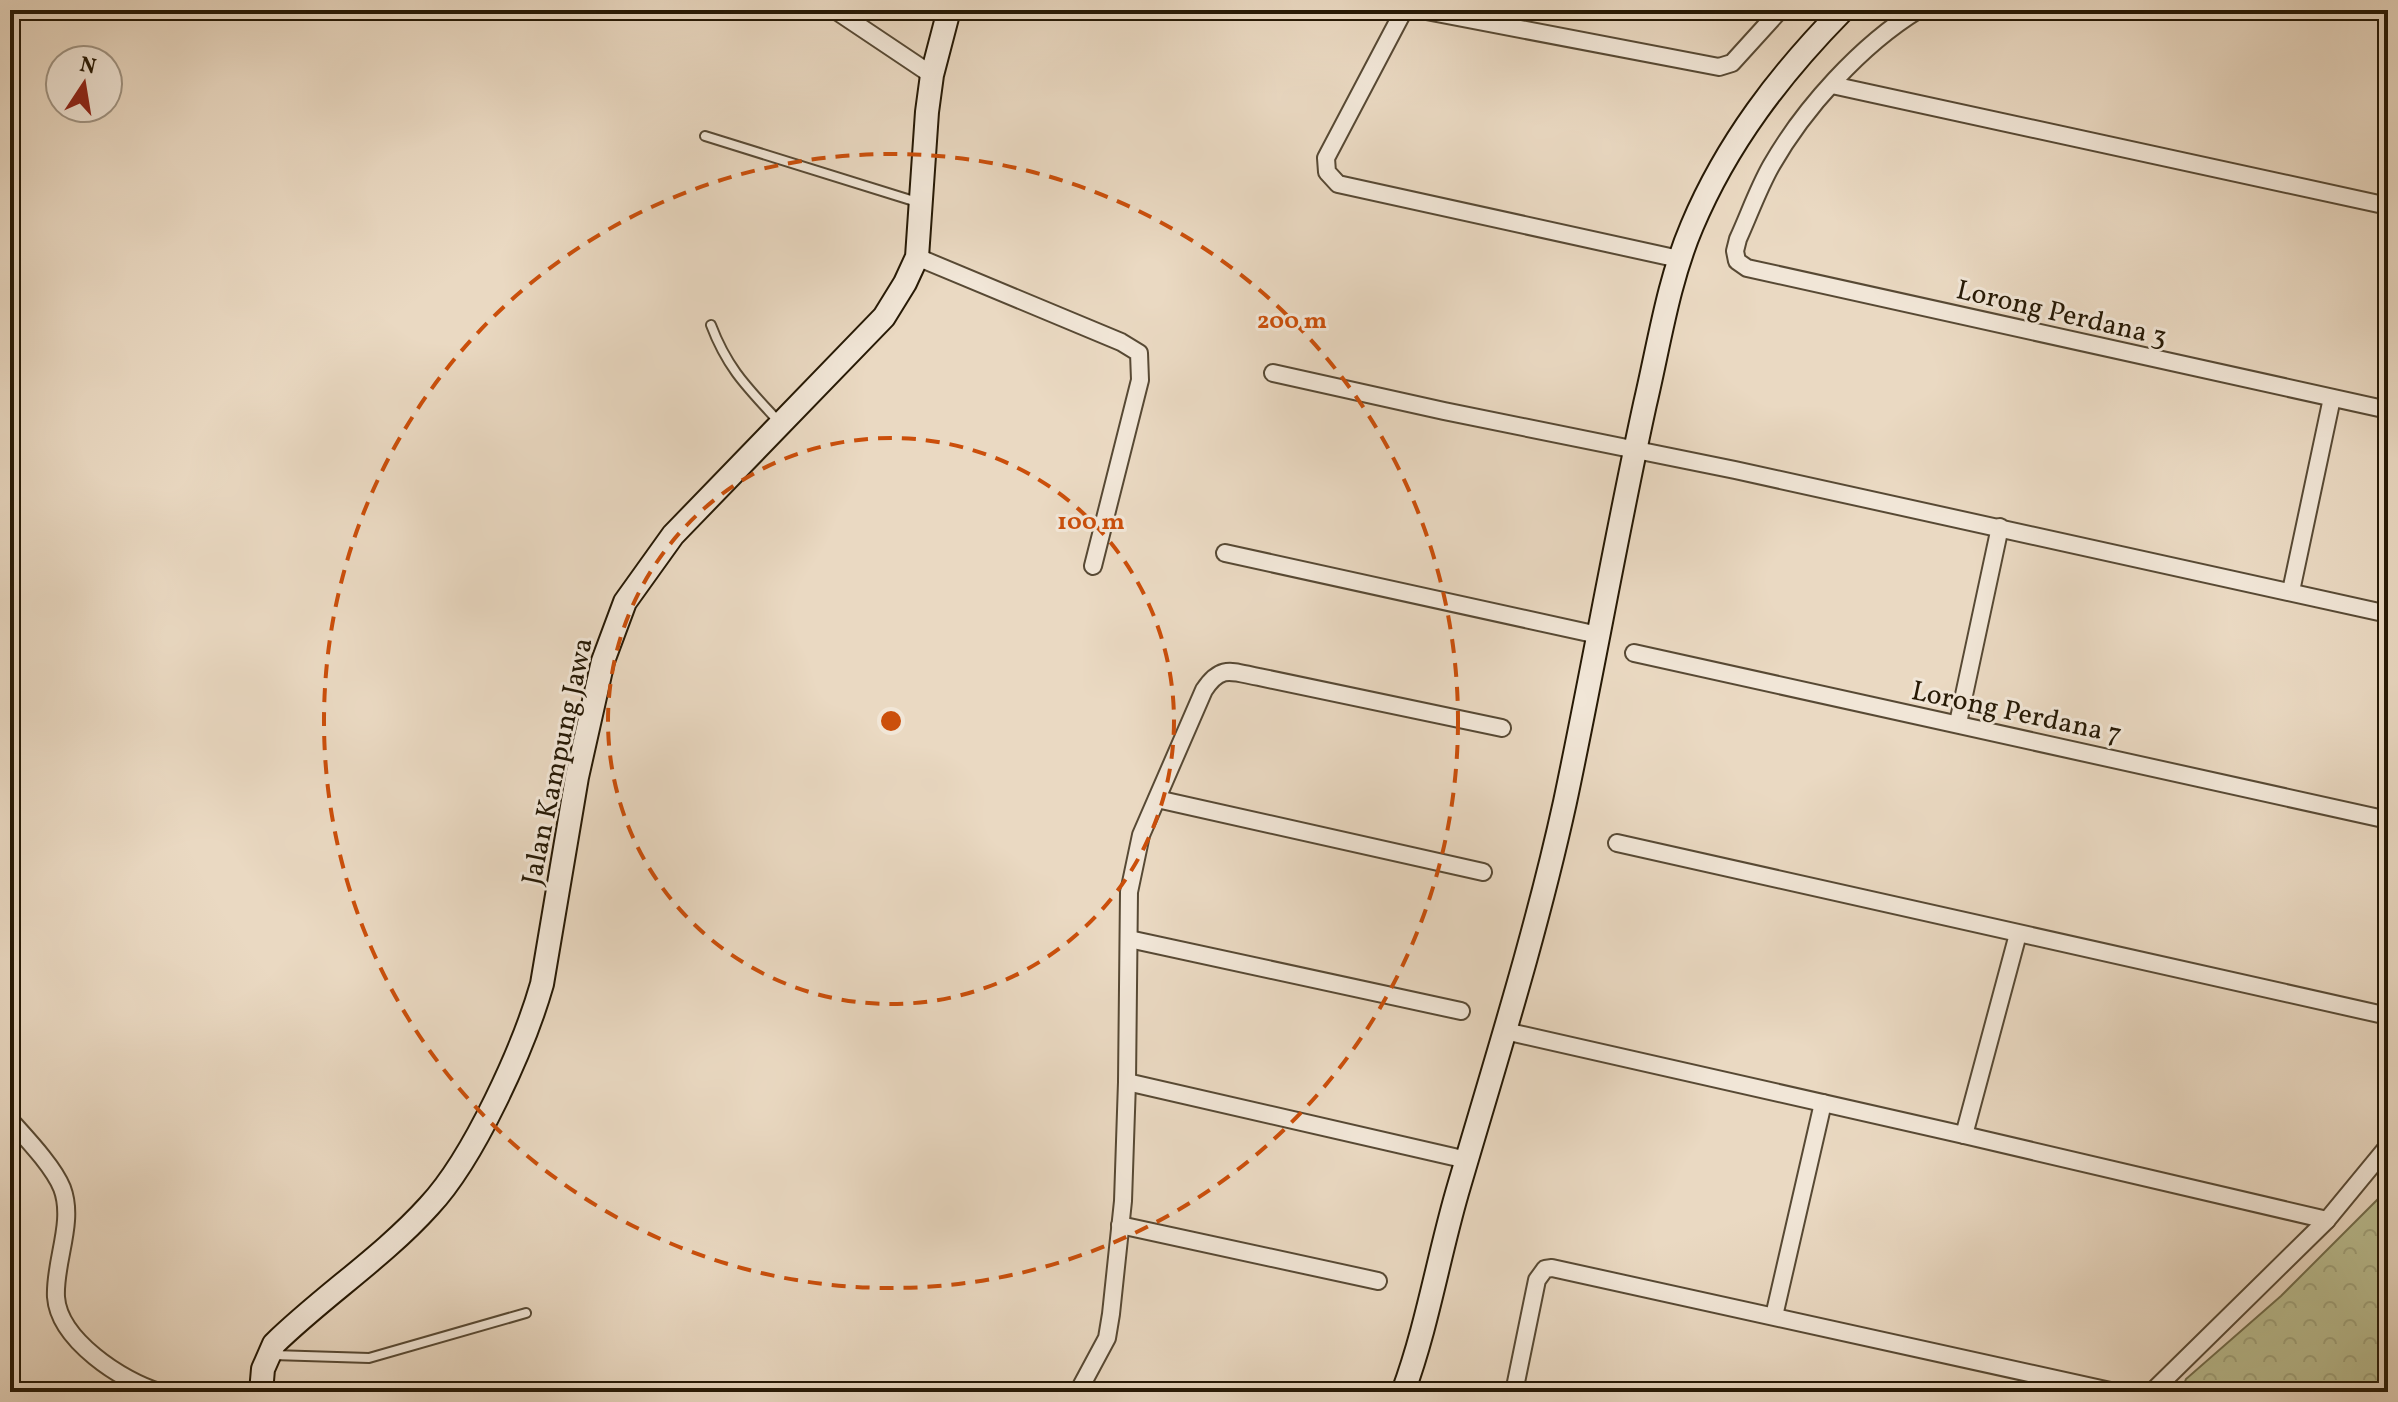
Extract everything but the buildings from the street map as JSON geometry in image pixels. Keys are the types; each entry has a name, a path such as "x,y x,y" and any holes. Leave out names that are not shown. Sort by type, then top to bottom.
{"street":[{"path":"835,10 932,75"},
{"name":"Jalan Kampung Jawa","path":"268,1355 274,1344 297,1322 430,1206 465,1156 487,1114 533,1015 544,973 583,748 603,661 625,602 673,535 884,317 905,283 917,257 927,112 932,75 949,10"},
{"path":"1404,10 1326,158 1327,172 1338,184 1679,259"},
{"path":"1421,10 1719,67 1732,63 1780,10"},
{"path":"1403,1392 1416,1356 1467,1160 1505,1031 1564,804 1635,450 1679,259 1727,155 1762,101 1798,55 1843,10"},
{"path":"1832,85 1897,23 1918,10"},
{"path":"1832,85 2388,206"},
{"name":"Lorong Perdana 3","path":"1832,85 1770,167 1735,251 1737,261 1747,268 2388,410"},
{"path":"917,257 1121,342 1139,353 1140,380 1093,566"},
{"path":"1273,373 2000,527 2388,614"},
{"path":"2291,591 2332,398"},
{"path":"1958,723 2000,527"},
{"path":"1225,553 1598,635"},
{"name":"Lorong Perdana 7","path":"1634,653 2388,820"},
{"path":"1078,1392 1107,1338 1120,1225 1127,1082 1129,892 1141,835 1204,690 1214,675 1225,671 1502,728"},
{"path":"1157,799 1483,872"},
{"path":"1617,843 2388,1016"},
{"path":"1964,1135 2018,934"},
{"path":"1129,939 1461,1011"},
{"path":"1505,1031 2327,1220"},
{"path":"1127,1082 1467,1160"},
{"path":"1774,1316 1823,1103"},
{"path":"10,1120 61,1186 65,1219 56,1299 68,1327 86,1351 159,1392"},
{"path":"2152,1392 2327,1220 2388,1146"},
{"path":"1120,1225 1378,1281"},
{"path":"1514,1392 1537,1280 1545,1269 1552,1268 2115,1392"},
{"path":"261,1392 268,1355"}],"lane":[{"path":"705,136 921,204"},
{"path":"711,325 722,354 734,372 781,423"},
{"path":"268,1355 369,1358 526,1313"}],"green space":[{"path":"2388,1189 2388,1392 2181,1392 2186,1379 2281,1296"}]}
